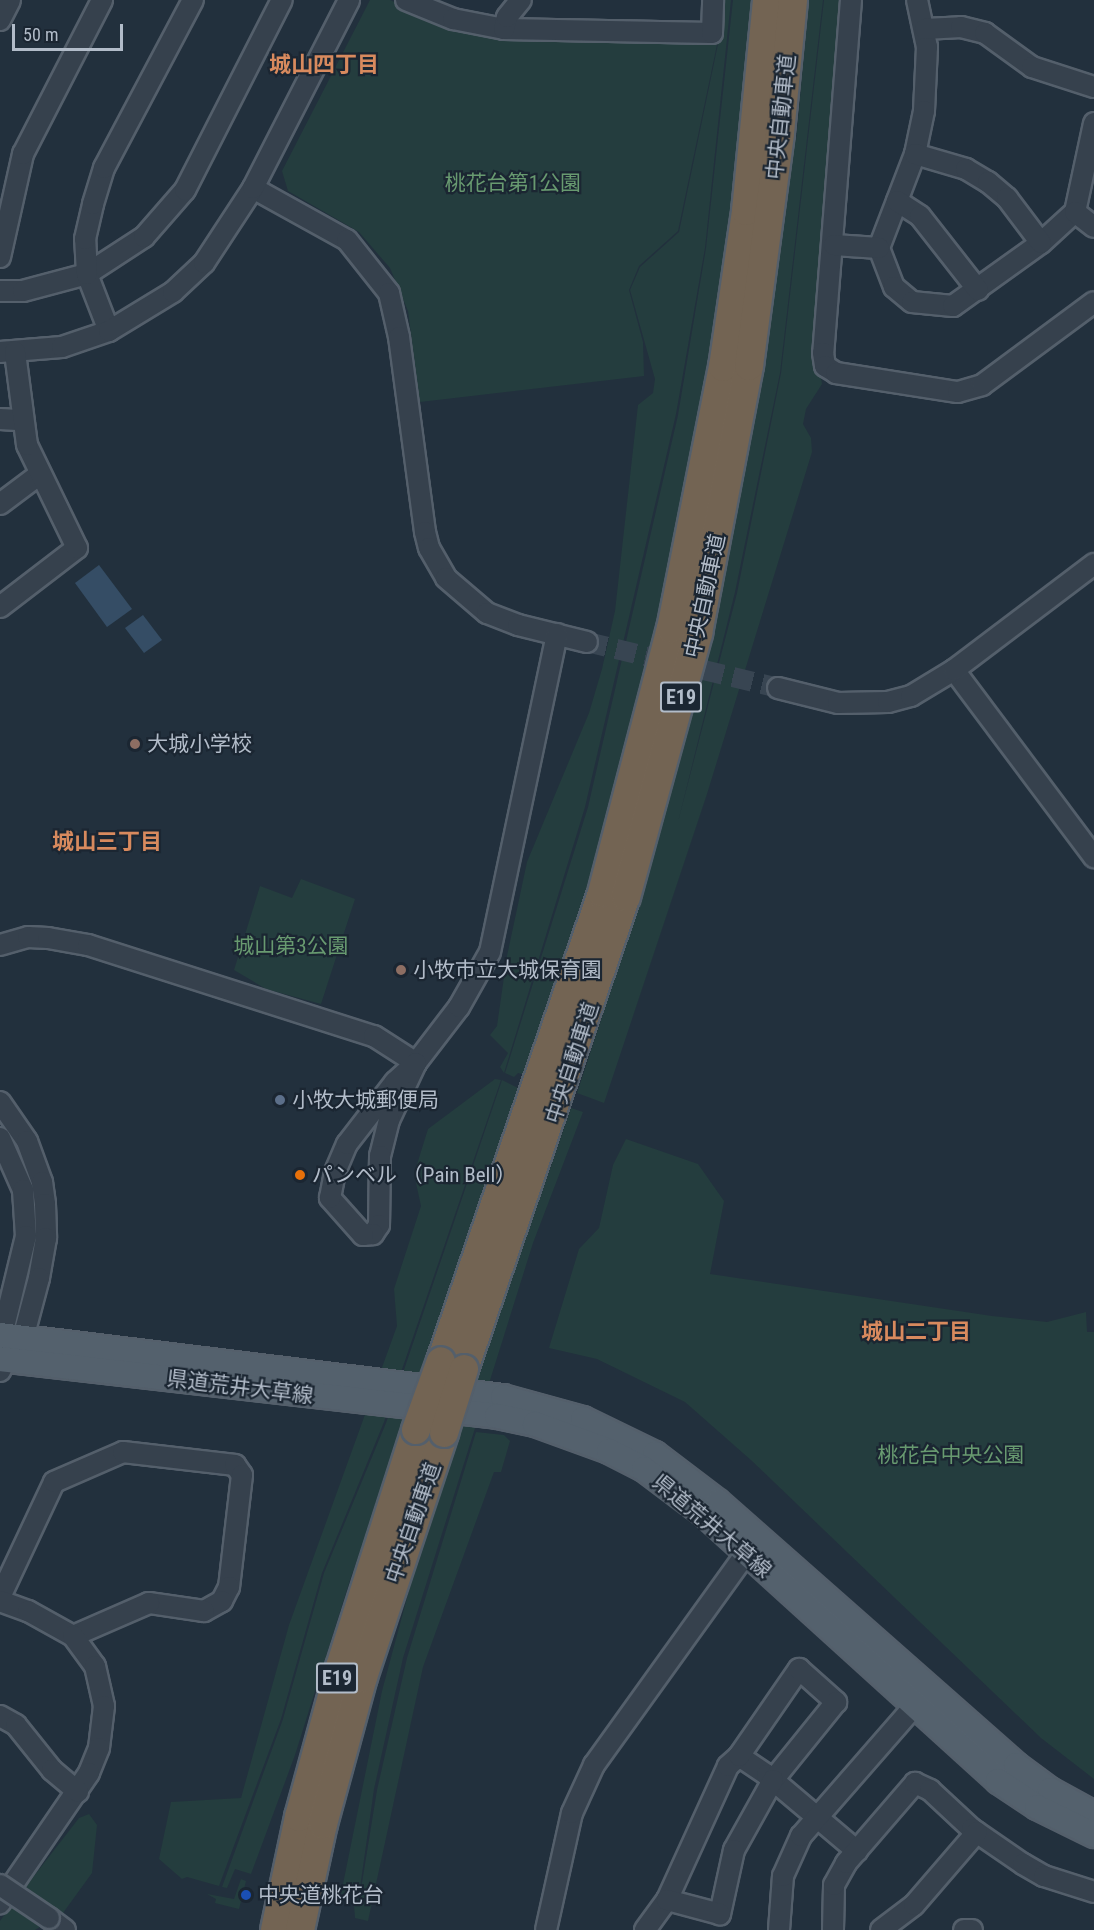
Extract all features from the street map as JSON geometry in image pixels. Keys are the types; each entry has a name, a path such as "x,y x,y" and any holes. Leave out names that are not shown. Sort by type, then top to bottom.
{"highway":[{"name":"中央自動車道","path":"300,1930 323,1824 363,1677 444,1433 453,1365 602,893 671,629 723,367 746,211 768,0"},
{"name":"中央自動車道","path":"275,1930 299,1817 337,1678 416,1430 453,1365 626,897 698,633 749,366 779,144 793,0"}],"main road":[{"name":"県道荒井大草線","path":"8,1336 503,1397 583,1419 655,1454 718,1502 921,1698 998,1781 1037,1807 1094,1835"},
{"name":"県道荒井大草線","path":"2,1364 497,1416 535,1424 609,1451 644,1469 705,1515 921,1698 1025,1771 1094,1814"}],"street":[{"path":"0,20 10,0"},
{"path":"0,257 23,154 102,0"},
{"path":"109,331 87,274 85,239 104,168 193,0"},
{"path":"0,291 23,291 87,274 144,237 185,190 282,0"},
{"path":"0,607 77,548 27,445 8,352 62,347 109,331 173,292 204,263 253,189 349,0"},
{"path":"504,29 507,17 522,0"},
{"path":"410,1 453,19 504,29 712,33 712,0"},
{"path":"851,0 834,245 823,353 825,366 836,373 958,392 982,385 1091,311"},
{"path":"917,0 925,29 928,71 915,154 879,248 894,287 912,302 953,306 1041,243 1075,212 1094,123"},
{"path":"925,29 961,27 985,33 1032,67 1094,87"},
{"path":"915,154 966,169 988,182 1006,198 1041,243"},
{"path":"253,189 347,240 389,293 399,337 425,532 446,578 487,613 586,642"},
{"path":"897,201 920,216 978,290"},
{"path":"1075,212 1094,227"},
{"path":"834,245 879,248"},
{"path":"0,419 22,420"},
{"path":"0,504 40,474"},
{"path":"778,688 838,703 888,702 911,696 954,670 1094,564"},
{"path":"416,1063 389,1120 380,1156 379,1225 373,1234 363,1235 330,1198 335,1172 347,1144 396,1082 416,1063 465,998 490,952 557,634"},
{"path":"954,670 1094,857"},
{"path":"0,945 48,938 88,945 374,1036 416,1063"},
{"path":"0,1102 27,1141 42,1182 45,1204 45,1238 39,1278 8,1336"},
{"path":"0,1138 20,1180 26,1218 20,1273 2,1364"},
{"path":"0,1903 78,1792 99,1748 104,1706 95,1666 73,1636 28,1611 0,1599 54,1482 123,1452 235,1465 242,1475 229,1587 222,1601 204,1611 149,1604 73,1636"},
{"path":"546,1930 572,1813 594,1765 747,1552"},
{"path":"645,1930 667,1900 712,1794 728,1766 739,1756 799,1669 836,1702 773,1780 734,1850 720,1914 667,1900"},
{"path":"779,1930 783,1876 801,1836 816,1816 921,1698"},
{"path":"0,1716 16,1725 52,1770 78,1792"},
{"path":"739,1756 773,1780 856,1851"},
{"path":"833,1930 834,1885 856,1851 915,1783 930,1790 977,1832 1044,1876 1094,1892"},
{"path":"881,1930 914,1905 977,1832"},
{"path":"0,1885 57,1924"},
{"path":"964,1930 972,1930"}],"green space":[{"name":"桃花台第1公園","path":"370,0 390,0 438,22 718,40 678,231 639,266 629,290 643,342 644,376 420,402 408,311 390,268 359,232 288,191 282,171"},
{"path":"720,0 731,0 705,248 676,414 585,807 504,1073 500,1067 508,1053 490,1035 497,1026 507,956 527,862 589,713 602,669 615,611 638,405 653,393 655,379 630,290 640,267 679,232 719,39"},
{"path":"733,0 755,0 744,130 710,380 673,575 633,738 529,1076 518,1073 514,1077 505,1073 588,807 678,415 706,248"},
{"path":"809,0 823,0 780,373 735,592 678,822 737,593 781,373 824,0 844,0 818,359 822,384 806,409 803,424 811,438 812,452 707,794 604,1103 577,1093 624,950 688,729 709,641 793,141 796,141"},
{"name":"城山第3公園","path":"301,879 355,899 321,1004 266,989 234,970 260,886 292,898"},
{"path":"495,1079 501,1080 384,1422 322,1573 281,1719 219,1886 187,1877 182,1879 159,1859 171,1802 241,1798 289,1625 397,1326 394,1289 421,1206 414,1174 428,1129"},
{"path":"502,1080 524,1091 350,1580 295,1755 251,1874 235,1869 227,1888 222,1887 283,1719 324,1573 386,1423"},
{"path":"571,1108 583,1112 533,1243 403,1658 374,1789 359,1895 341,1894 382,1691 414,1572 450,1457"},
{"name":"桃花台中央公園","path":"626,1139 698,1164 724,1201 710,1274 992,1316 1047,1322 1086,1312 1087,1332 1094,1332 1094,1779 1041,1738 752,1461 685,1402 597,1359 549,1348 579,1249 599,1228 613,1165"},
{"path":"476,1432 504,1435 510,1441 501,1472 494,1472 423,1667 368,1921 355,1918 354,1905 360,1895 377,1790 407,1658"},
{"path":"89,1814 97,1825 92,1873 63,1913 35,1930 0,1930 0,1921 10,1907 79,1818"},
{"path":"241,1879 246,1881 239,1909 215,1903 216,1899 207,1894 234,1899"}],"water":[{"path":"99,565 132,609 107,627 75,583"},
{"path":"143,615 162,640 144,653 125,628"}],"tunnel":[{"path":"587,642 778,688"}],"place":[{"name":"大城小学校","path":"135,744"},
{"name":"小牧市立大城保育園","path":"401,970"},
{"name":"小牧大城郵便局","path":"280,1100"},
{"name":"パンベル （Pain Bell）","path":"300,1175"},
{"name":"中央道桃花台","path":"246,1895"}],"district":[{"name":"城山四丁目","path":"324,65"},
{"name":"城山三丁目","path":"107,842"},
{"name":"城山二丁目","path":"916,1332"}]}
